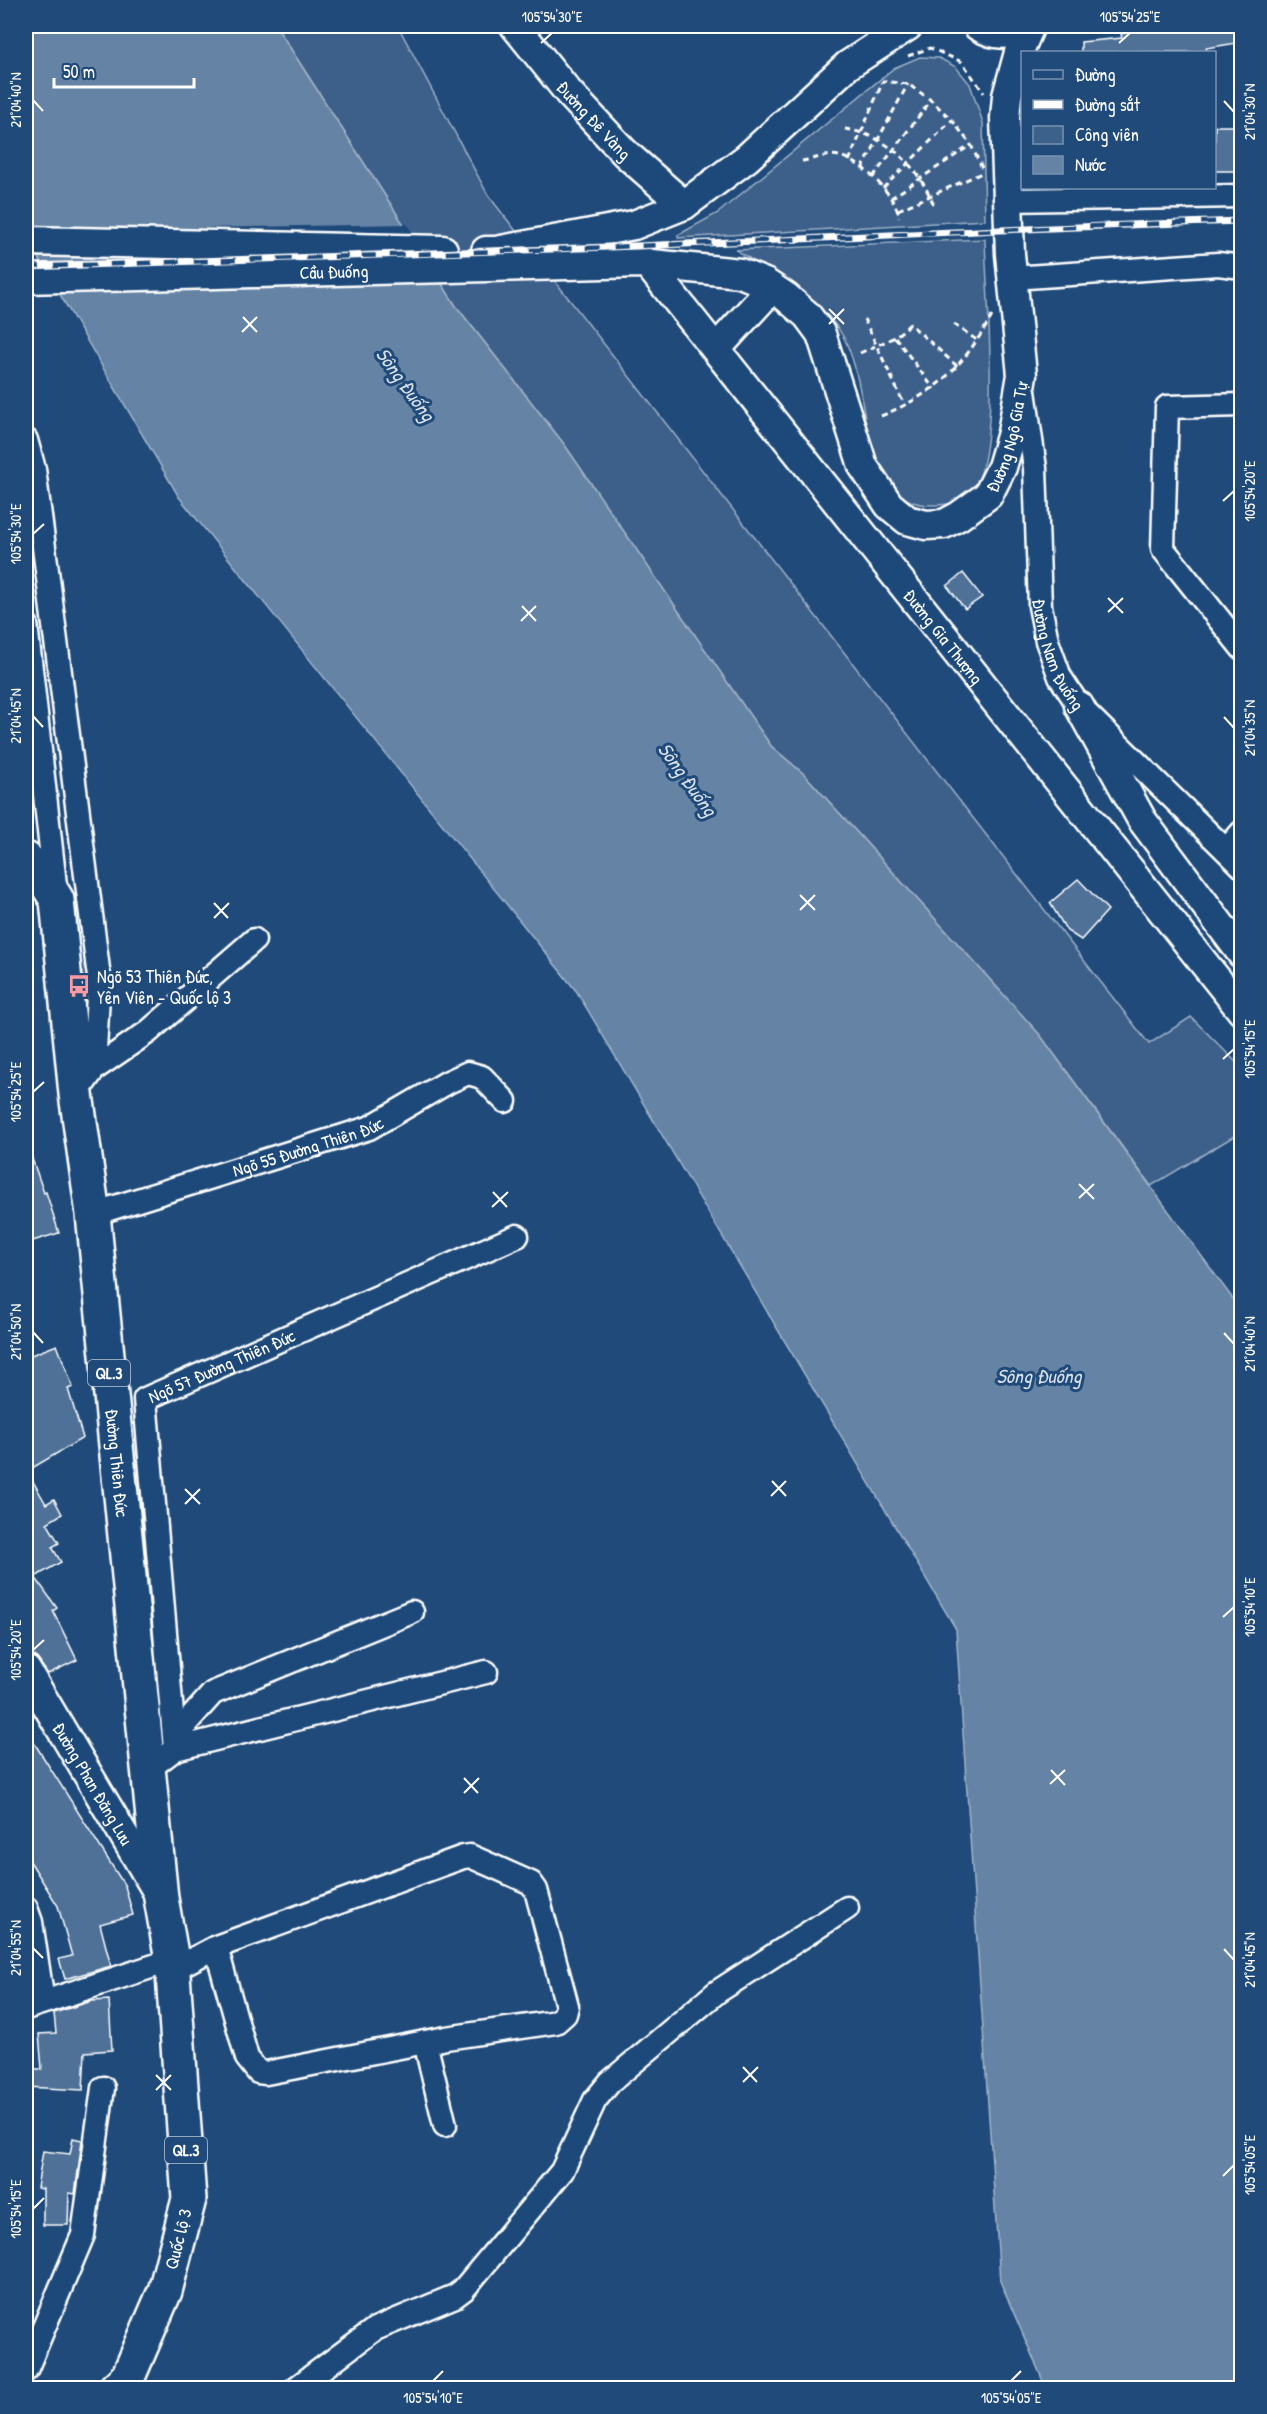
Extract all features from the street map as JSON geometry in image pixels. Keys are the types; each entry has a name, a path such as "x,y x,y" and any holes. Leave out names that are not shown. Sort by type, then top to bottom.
{"highway":[{"name":"Đường Thiên Đức","path":"26,859 40,874 57,900 85,1081 93,1214 162,1759 161,1898"},
{"name":"Quốc lộ 3","path":"128,2385 165,2290 189,2199 172,1965 161,1898"}],"main road":[{"name":"Đường Đê Vàng","path":"515,26 577,102 625,153 684,205"},
{"path":"684,205 747,158 848,65 908,26"},
{"path":"978,26 1003,34 1028,26"},
{"name":"Đường Ngô Gia Tự","path":"644,263 740,273 772,288 807,315 821,334 863,466 889,505 907,520 926,525 944,524 959,516 988,495 1002,466 1022,375 1006,200 1005,118 1007,96 1028,26"},
{"name":"Cầu Đuống","path":"26,241 496,251 634,225 684,205"},
{"name":"Cầu Đuống","path":"26,279 644,263"},
{"name":"Đường Gia Thượng","path":"644,263 716,349 1242,1011"},
{"path":"716,349 772,288"},
{"path":"1079,706 1142,820 1242,954"},
{"name":"Đường Phan Đăng Lưu","path":"26,1670 161,1898"}],"street":[{"path":"1006,200 1242,196"},
{"path":"1012,278 1218,264 1242,267"},
{"name":"Đường Nam Đuống","path":"1022,375 1034,464 1042,618 1047,641 1060,676 1079,706 1234,858"},
{"path":"1242,405 1167,407 1163,549 1242,648"},
{"path":"26,440 35,481 99,977 85,1081"},
{"path":"26,624 57,900"},
{"path":"1234,858 1242,832"},
{"path":"85,1081 148,1032 254,940"},
{"name":"Ngõ 55 Đường Thiên Đức","path":"93,1214 369,1128 448,1082 468,1073 482,1077 505,1101"},
{"name":"Ngõ 57 Đường Thiên Đức","path":"162,1759 145,1399 517,1236"},
{"path":"162,1759 188,1721 213,1693 412,1612"},
{"path":"162,1759 486,1672"},
{"path":"26,1908 31,1923 34,2005 172,1965 216,1947 471,1856 531,1883 536,1890 567,2006 565,2014 556,2022 425,2042 266,2073 258,2072 247,2058 216,1947"},
{"path":"296,2388 375,2329 454,2296 463,2290 562,2171 596,2100 610,2082 717,1992 847,1908"},
{"path":"425,2042 446,2125"},
{"path":"26,2370 82,2235 103,2088"}],"path":[{"path":"897,59 930,48 962,62 985,95"},
{"path":"849,161 883,81 908,84 931,100 952,120 971,145 987,180"},
{"path":"862,169 908,84"},
{"path":"873,177 931,100"},
{"path":"883,188 952,120"},
{"path":"844,129 860,132 878,140 909,162 921,178 935,208"},
{"path":"891,198 971,145"},
{"path":"802,161 838,155 849,161 873,177 883,188 898,210 899,217"},
{"path":"898,210 984,172"},
{"path":"881,416 934,389 958,367 978,341 994,312"},
{"path":"864,319 904,406"},
{"path":"860,353 895,337 910,324 958,367"},
{"path":"954,324 978,341"},
{"path":"895,337 934,389"}],"green space":[{"path":"276,26 398,26 488,195 1149,1044 1191,1017 1241,1067 1241,1132 1151,1186 1040,1035 805,775 771,746 564,444 456,306"},
{"path":"920,57 939,58 956,67 970,84 983,123 985,220 678,238 678,235 718,213 894,68"},
{"path":"985,239 990,412 980,475 970,494 959,501 937,505 915,503 896,492 880,471 869,440 852,359 844,338 835,324 796,288 736,250"}],"water":[{"name":"Sông Đuống","path":"26,26 276,26 456,306 564,444 771,746 805,775 1040,1035 1241,1310 1241,2388 1046,2388 1000,2281 956,1629 577,992 179,497 26,237"}],"pier":[{"path":"407,224 422,249 26,231"}],"building":[{"path":"1139,26 1242,26 1242,42 1206,48 1207,51 1081,51 1081,42 1122,38 1121,34 1139,29"},
{"path":"1216,126 1242,126 1242,171 1216,171"},
{"path":"963,573 982,597 965,609 947,586"},
{"path":"1078,879 1108,910 1081,940 1067,931 1050,903"},
{"path":"26,1147 28,1147 44,1193 46,1192 59,1233 26,1243"},
{"path":"57,1345 73,1387 68,1389 83,1438 27,1471 46,1504 54,1499 62,1514 47,1523 59,1543 52,1547 61,1562 35,1577 57,1608 53,1611 77,1660 48,1674 35,1656 26,1654 26,1357"},
{"path":"26,1730 125,1886 133,1915 100,1924 111,1966 65,1979 59,1959 72,1956 58,1906 26,1855"},
{"path":"109,2000 112,2050 85,2052 83,2090 26,2087 26,2069 42,2069 39,2034 56,2033 54,2013 92,2001"},
{"path":"73,2138 82,2140 75,2194 69,2193 68,2225 43,2225 43,2189 37,2188 43,2151 70,2154"}],"railway":[{"path":"26,267 561,249 1242,221"}],"place":[{"name":"Ngõ 53 Thiên Đức, Yên Viên - Quốc lộ 3","path":"79,986"}]}
